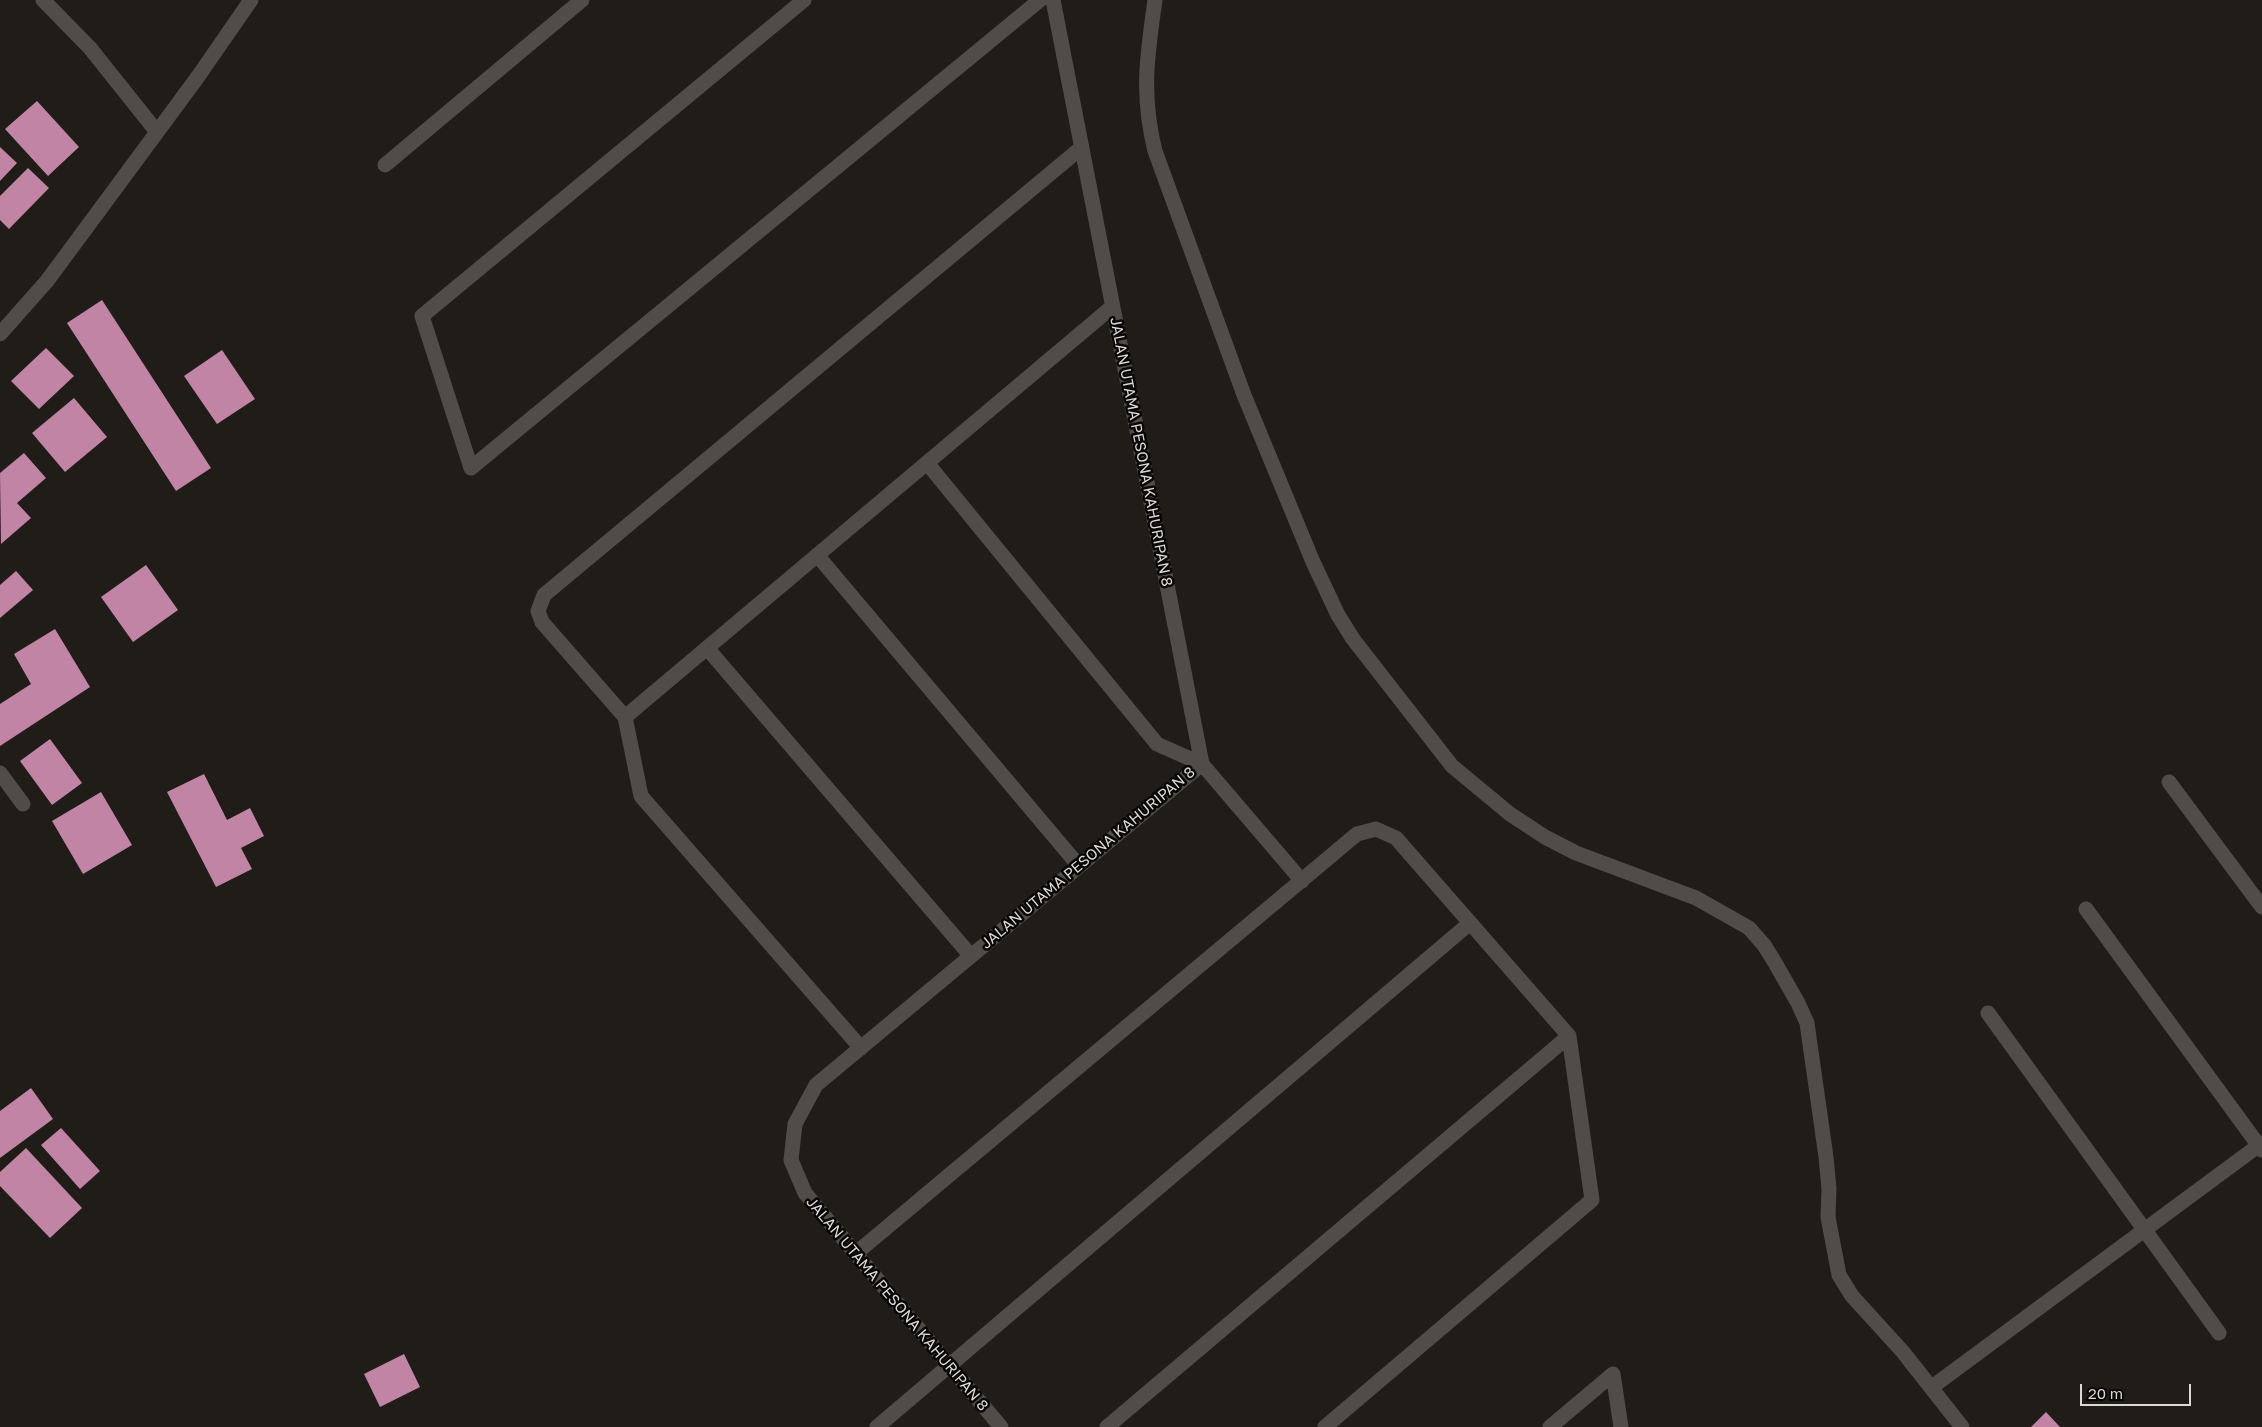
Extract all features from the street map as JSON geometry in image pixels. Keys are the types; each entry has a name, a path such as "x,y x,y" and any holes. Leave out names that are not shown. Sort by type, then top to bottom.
{"street":[{"path":"43,0 90,48 157,132"},
{"path":"0,334 48,281 251,0"},
{"path":"385,165 582,0"},
{"path":"804,0 422,316 470,468 1040,0"},
{"name":"JALAN UTAMA PESONA KAHURIPAN 8","path":"1001,1427 805,1193 791,1160 795,1124 816,1085 1202,764 1052,0"},
{"path":"1155,0 1146,75 1149,124 1155,151 1244,395 1312,562 1338,615 1353,639 1452,766 1510,814 1545,837 1576,853 1696,898 1749,928 1764,945 1798,1003 1807,1023 1826,1157 1829,1189 1828,1217 1839,1275 1852,1296 1932,1387 1962,1427"},
{"path":"861,1048 642,796 625,717 542,622 538,611 544,595 1081,148"},
{"path":"625,717 1112,307"},
{"path":"927,463 1158,744 1202,764 1302,881"},
{"path":"817,555 1079,866"},
{"path":"707,648 970,956"},
{"path":"0,772 23,804"},
{"path":"2169,782 2262,907"},
{"path":"855,1254 1357,834 1376,829 1396,838 1569,1036 1592,1200 1325,1427"},
{"path":"1932,1387 2261,1146 2086,909"},
{"path":"878,1427 1470,923"},
{"path":"1988,1013 2219,1333"},
{"path":"1107,1427 1569,1036"},
{"path":"1550,1427 1613,1374 1622,1427"}],"building":[{"path":"37,101 79,147 48,176 5,129"},
{"path":"0,147 17,163 0,181"},
{"path":"28,168 49,188 9,229 0,220 0,196"},
{"path":"102,300 211,468 176,491 67,323"},
{"path":"46,348 74,376 39,409 11,381"},
{"path":"222,350 255,399 217,424 184,376"},
{"path":"74,398 107,437 65,472 32,433"},
{"path":"24,453 46,478 17,503 31,518 1,544 0,473"},
{"path":"146,565 178,610 133,642 101,597"},
{"path":"16,571 33,590 0,618 0,585"},
{"path":"55,629 90,687 0,746 0,704 31,684 14,654"},
{"path":"50,739 82,783 52,805 20,761"},
{"path":"204,774 227,820 250,808 264,836 241,848 252,869 216,887 167,792"},
{"path":"101,792 132,845 83,874 52,821"},
{"path":"31,1088 53,1119 0,1158 0,1111"},
{"path":"61,1128 100,1171 80,1189 41,1145"},
{"path":"26,1148 82,1208 50,1238 0,1186 0,1172"},
{"path":"404,1354 420,1387 380,1407 364,1374"},
{"path":"2046,1412 2060,1427 2031,1427"}]}
